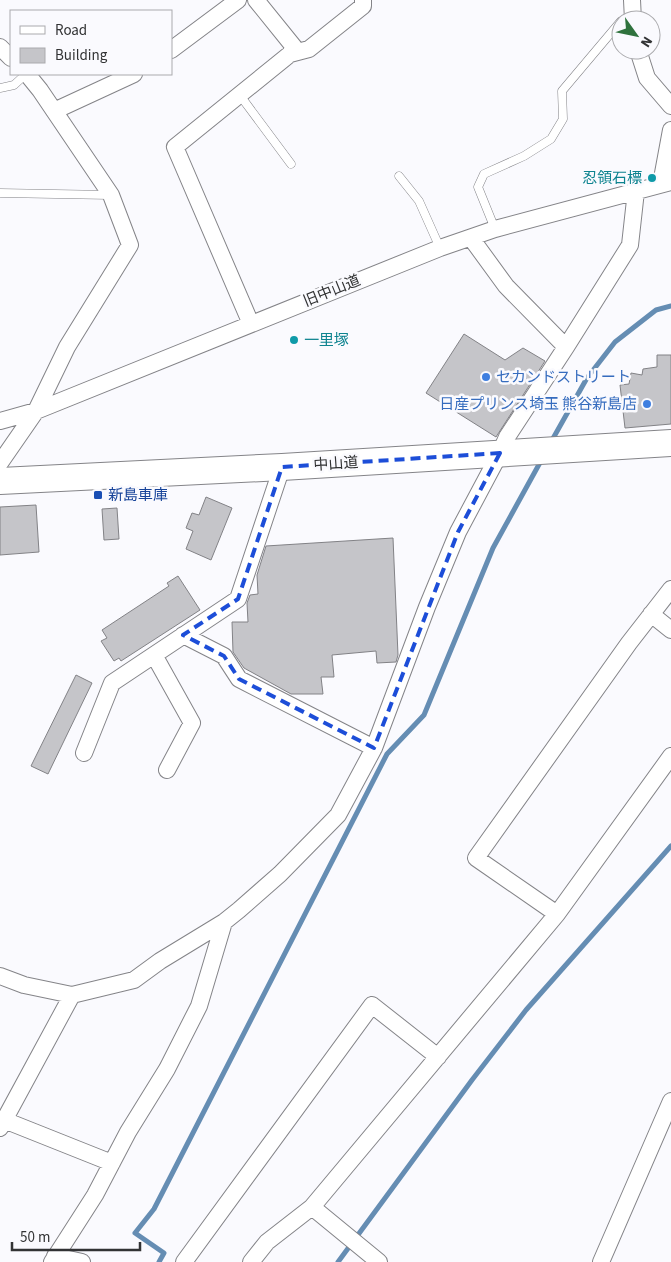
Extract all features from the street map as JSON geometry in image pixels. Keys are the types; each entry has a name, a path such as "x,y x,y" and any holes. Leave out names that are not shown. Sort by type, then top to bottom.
{"highway":[{"name":"中山道","path":"0,481 282,467 671,443"}],"street":[{"path":"172,49 238,0"},
{"path":"251,324 175,147 290,54 294,47 256,0"},
{"path":"290,54 310,49 363,6 363,0"},
{"path":"0,47 10,57"},
{"path":"641,60 647,78 671,106"},
{"path":"0,463 36,411 67,347 130,244 111,195 28,75"},
{"path":"54,111 132,75"},
{"path":"666,183 668,141 671,130"},
{"name":"旧中山道","path":"0,421 36,411 440,248 495,229 666,183"},
{"path":"0,976 24,985 72,995 134,980 160,961 224,922 239,910 280,874 338,816 374,748 458,532 500,454 507,437 630,245 636,191"},
{"path":"471,238 506,286 566,347"},
{"path":"84,754 112,682 238,599 282,467"},
{"path":"557,914 476,858 651,614 671,589"},
{"path":"651,614 671,630"},
{"path":"183,636 224,656 239,679 374,748"},
{"path":"154,655 192,723 167,770"},
{"path":"251,1262 267,1242 312,1207 557,914 671,756"},
{"path":"82,1262 53,1259 95,1195 128,1132 167,1069 199,1006 224,922"},
{"path":"72,995 2,1124 112,1163"},
{"path":"184,1262 372,1005 438,1057"},
{"path":"601,1262 671,1101"},
{"path":"312,1207 379,1262"}],"lane":[{"path":"495,229 478,187 484,174 524,156 551,140 563,119 562,91 611,32"},
{"path":"0,88 14,85 26,75"},
{"path":"239,94 291,164"},
{"path":"400,176 418,201 440,248"},
{"path":"0,193 111,195"}],"highlighted area":[{"path":"500,453 458,532 374,748 239,679 224,656 183,635 238,599 282,467"}],"building":[{"name":"セカンドストリート","path":"464,334 505,360 523,348 545,361 496,437 426,393"},
{"name":"日産プリンス埼玉 熊谷新島店","path":"657,355 671,355 671,424 625,428 620,385 629,384 631,373 642,375 643,369 657,367"},
{"path":"206,497 232,508 211,560 186,549 193,531 186,528 192,513 199,515"},
{"path":"36,505 39,552 0,555 0,507"},
{"path":"117,508 119,539 104,540 102,509"},
{"path":"393,538 398,655 396,662 377,663 376,651 332,655 334,677 321,677 323,694 291,694 244,668 233,652 232,622 248,622 247,603 250,595 258,594 257,575 266,546"},
{"path":"178,576 200,610 121,661 119,658 114,661 101,641 107,638 102,630 169,586 167,583"},
{"path":"76,675 92,683 48,774 31,766"}],"waterway":[{"path":"551,442 587,378 615,342 656,310 671,306"},
{"path":"159,1262 164,1253 135,1233 154,1209 387,754 424,715 493,548 542,459"},
{"path":"338,1262 526,1010 671,846"}],"place":[{"name":"忍領石標","path":"652,178"},
{"name":"一里塚","path":"294,340"},
{"name":"セカンドストリート","path":"486,377"},
{"name":"日産プリンス埼玉 熊谷新島店","path":"647,404"},
{"name":"新島車庫","path":"98,495"}]}
